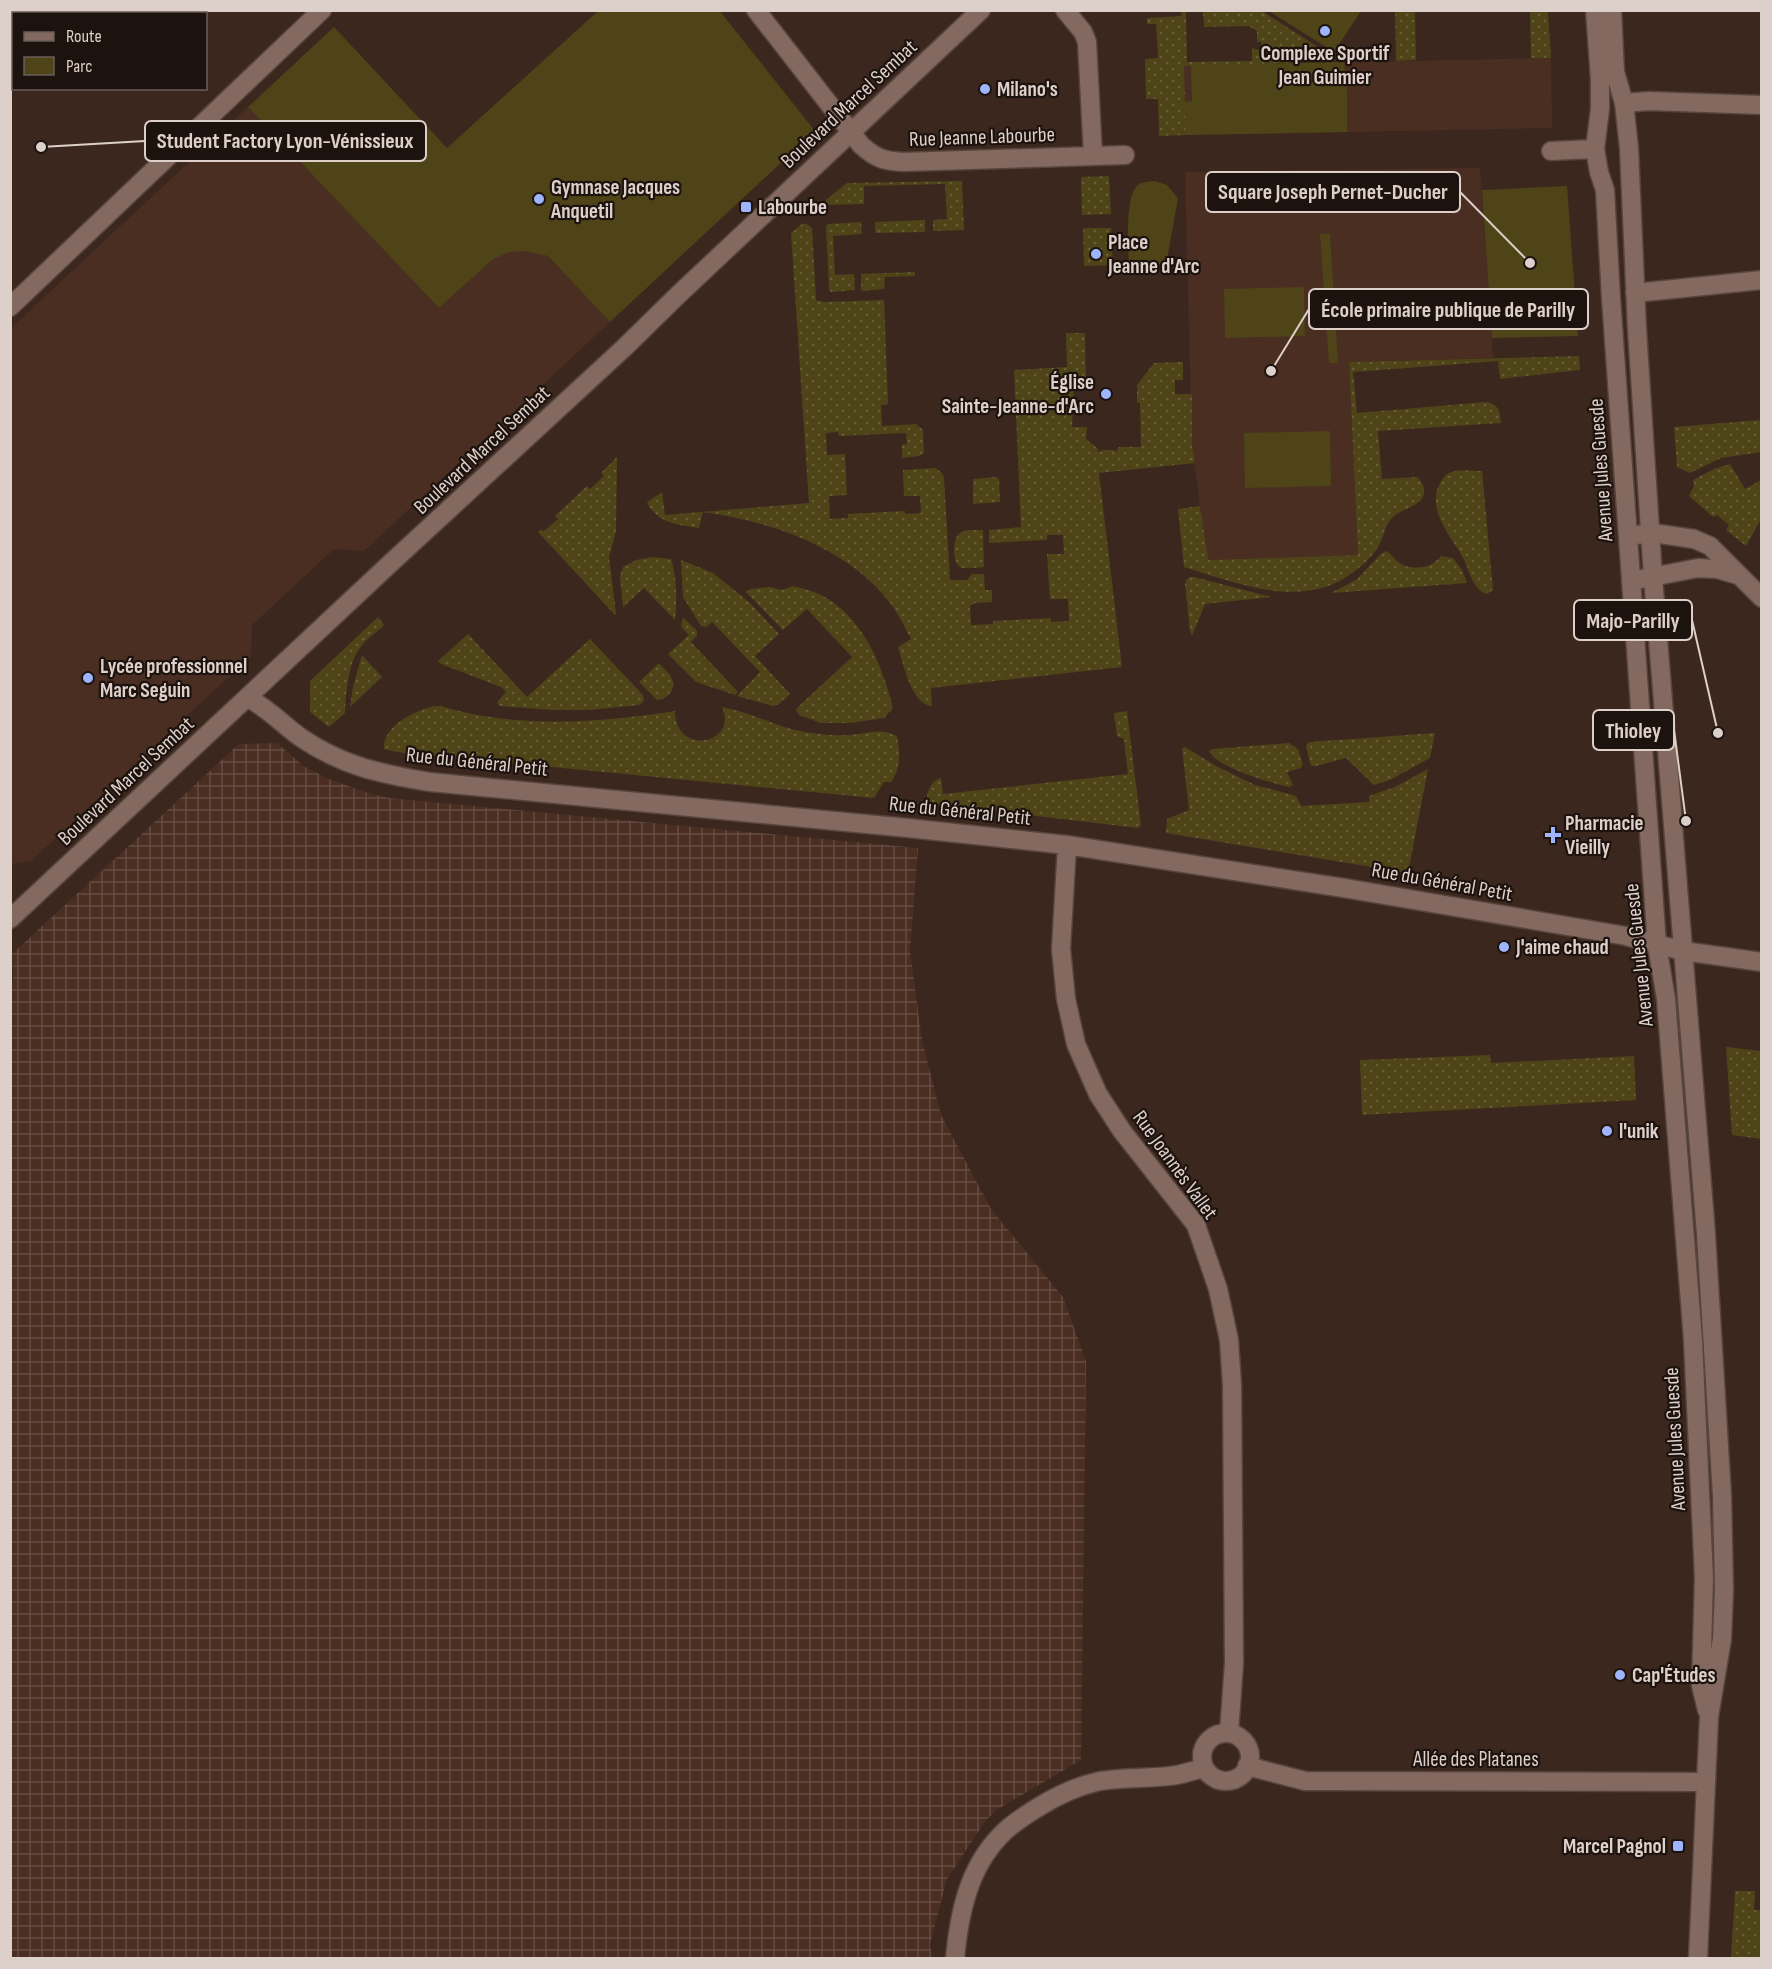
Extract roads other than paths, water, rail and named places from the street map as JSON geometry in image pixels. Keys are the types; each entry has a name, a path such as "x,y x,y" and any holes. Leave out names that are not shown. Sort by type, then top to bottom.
{"street":[{"path":"10,307 322,10"},
{"name":"Rue Jeanne Labourbe","path":"756,10 851,132 870,153 886,161 1125,155"},
{"name":"Boulevard Marcel Sembat","path":"10,919 617,355 981,10"},
{"path":"1065,10 1083,32 1087,42 1093,156"},
{"name":"Avenue Jules Guesde","path":"1595,10 1600,79 1600,109 1595,149 1605,190 1657,945 1664,982 1693,1340 1704,1578 1701,1686 1709,1717"},
{"name":"Avenue Jules Guesde","path":"1612,10 1615,72 1624,103 1629,148 1635,293 1653,577 1706,1234 1722,1496 1724,1590 1722,1639 1709,1717 1698,1959"},
{"path":"1624,103 1648,100 1761,105"},
{"path":"1551,151 1595,149"},
{"path":"1635,293 1761,279"},
{"path":"1628,535 1651,533 1694,539 1710,546 1761,598"},
{"path":"1631,581 1698,568 1717,569 1738,575"},
{"name":"Rue du Général Petit","path":"248,698 264,706 317,748 338,759 382,774 430,782 908,828 1067,846 1344,888 1626,936 1683,951 1761,962"},
{"name":"Rue Joannès Vallet","path":"1067,846 1061,949 1066,999 1076,1044 1098,1094 1122,1131 1196,1225 1218,1289 1229,1340 1232,1385 1234,1651 1229,1733"},
{"path":"1220,1733 1229,1733 1242,1739 1248,1748 1250,1761 1247,1766 1238,1778 1225,1781 1214,1778 1204,1768 1202,1753 1207,1742 1220,1733"},
{"name":"Allée des Platanes","path":"1247,1766 1305,1781 1706,1782"},
{"path":"955,1959 963,1901 982,1861 1000,1836 1019,1819 1048,1801 1076,1788 1100,1781 1177,1775 1204,1768"}],"place":[{"name":"Complexe Sportif Jean Guimier","path":"1325,31"},
{"name":"Milano's","path":"985,89"},
{"name":"Student Factory Lyon-Vénissieux","path":"41,147"},
{"name":"Gymnase Jacques Anquetil","path":"539,199"},
{"name":"Labourbe","path":"746,207"},
{"name":"Place Jeanne d'Arc","path":"1096,254"},
{"name":"Square Joseph Pernet-Ducher","path":"1530,263"},
{"name":"École primaire publique de Parilly","path":"1271,371"},
{"name":"Église Sainte-Jeanne-d'Arc","path":"1106,394"},
{"name":"Lycée professionnel Marc Seguin","path":"88,678"},
{"name":"Majo-Parilly","path":"1718,733"},
{"name":"Thioley","path":"1686,821"},
{"name":"Pharmacie Vieilly","path":"1553,835"},
{"name":"J'aime chaud","path":"1504,947"},
{"name":"l'unik","path":"1607,1131"},
{"name":"Cap'Études","path":"1620,1675"},
{"name":"Marcel Pagnol","path":"1678,1846"}]}
